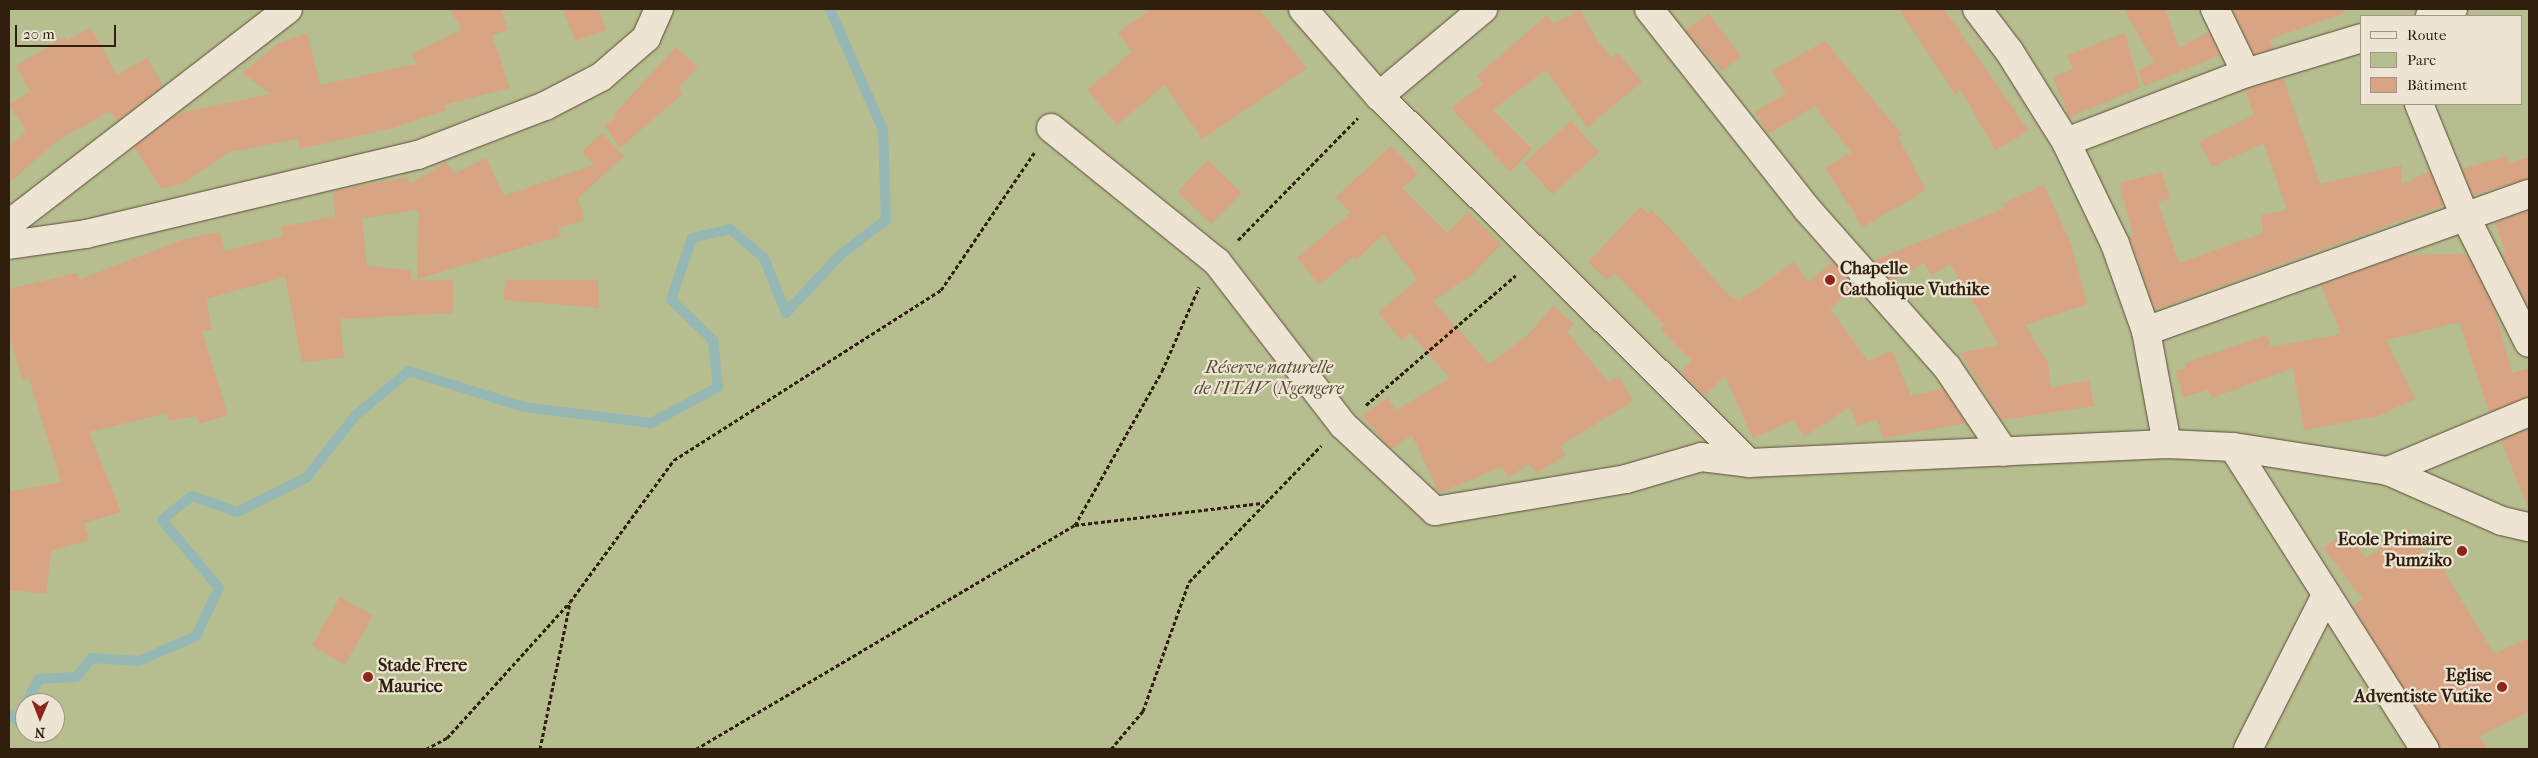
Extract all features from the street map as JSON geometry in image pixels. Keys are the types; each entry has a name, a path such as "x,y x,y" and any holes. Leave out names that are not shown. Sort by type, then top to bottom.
{"street":[{"path":"9,224 288,9"},
{"path":"9,245 86,234 418,155 545,106 601,77 646,38 660,9"},
{"path":"1303,9 1379,96 1541,253 1749,463"},
{"path":"1379,96 1483,9"},
{"path":"1649,9 1807,209 1947,367 2004,452"},
{"path":"1977,9 2009,51 2066,142 2115,244 2146,331 2167,444"},
{"path":"2215,9 2246,73"},
{"path":"2433,15 2453,9"},
{"path":"2066,142 2246,73 2360,39"},
{"path":"2419,105 2464,214 2529,343"},
{"path":"1051,128 1217,262 1343,425 1435,511 1626,479 1701,457 1749,463 2167,444 2233,447 2388,471 2502,521 2529,527"},
{"path":"2146,331 2464,214 2529,194"},
{"path":"2388,471 2529,412"},
{"path":"2233,447 2325,597 2425,749"},
{"path":"2248,749 2325,597"}],"path":[{"path":"426,749 447,738 570,602 674,460 941,290 1051,128"},
{"path":"1111,749 1143,711 1189,582 1262,503 1343,425 1541,253"},
{"path":"696,749 1075,525 1262,503"},
{"path":"540,749 570,602"}],"green space":[{"name":"Réserve naturelle de l'ITAV (Ngengere","path":"9,9 2529,9 2529,749 9,749"}],"building":[{"path":"450,9 501,9 508,30 492,35 510,88 444,105 446,110 393,128 299,149 297,139 229,152 181,184 162,189 134,147 179,113 271,94 242,73 279,43 307,33 320,85 416,64 412,54 462,30"},
{"path":"563,9 599,9 606,30 575,41"},
{"path":"1151,9 1259,9 1307,68 1202,139 1165,85 1117,125 1087,90 1132,52 1118,33"},
{"path":"1899,9 1944,9 2029,131 1995,150 1961,90 1955,94"},
{"path":"2124,9 2165,9 2179,48 2209,32 2220,55 2145,86 2138,71 2154,62"},
{"path":"2232,9 2345,9 2345,13 2270,39 2273,49 2254,54"},
{"path":"1580,10 1599,43 1612,58 1618,53 1642,82 1587,127 1546,70 1493,110 1532,149 1510,172 1451,108 1483,84 1477,76 1547,15 1554,24"},
{"path":"1709,14 1741,57 1722,71 1685,30"},
{"path":"91,28 117,75 147,58 163,86 117,121 110,111 57,141 9,183 9,146 26,131 9,105 30,91 16,66 64,37 66,41"},
{"path":"2125,33 2140,88 2069,117 2053,77 2073,69 2067,55"},
{"path":"1825,41 1902,135 1898,137 1926,190 1863,227 1825,168 1852,152 1814,106 1769,134 1755,112 1786,93 1772,71"},
{"path":"676,47 698,67 678,88 682,94 620,148 604,125 617,117 614,114"},
{"path":"2283,78 2320,184 2402,165 2401,185 2430,171 2444,205 2155,310 2129,236 2133,235 2119,183 2162,172 2170,199 2158,202 2179,263 2263,233 2261,215 2287,210 2264,143 2212,167 2199,142 2254,115 2245,90"},
{"path":"1571,121 1599,152 1552,194 1524,163"},
{"path":"602,133 623,155 627,154 578,198 584,220 558,228 561,236 417,279 419,210 362,218 367,266 410,270 412,280 453,280 453,313 340,319 344,358 302,362 285,277 206,299 212,329 202,331 228,415 199,424 196,416 169,421 167,413 89,432 121,512 84,523 89,540 51,551 46,594 9,590 9,492 61,482 29,378 22,380 9,333 9,289 77,273 79,280 184,239 220,232 225,251 283,236 281,227 335,216 333,191 408,177 410,184 446,162 454,174 486,158 504,196 594,165 582,152"},
{"path":"1391,146 1418,174 1402,188 1447,233 1468,212 1501,244 1473,274 1433,301 1489,364 1527,336 1553,306 1574,324 1567,332 1608,382 1619,376 1633,401 1560,446 1565,455 1536,474 1530,464 1508,477 1502,467 1439,493 1412,435 1391,449 1362,415 1388,398 1396,410 1450,378 1410,333 1402,341 1378,312 1418,280 1383,234 1357,260 1353,257 1319,285 1297,258 1351,213 1336,197"},
{"path":"2507,156 2509,163 2529,157 2529,179 2473,195 2462,169"},
{"path":"1208,160 1242,193 1211,224 1177,192"},
{"path":"2044,185 2071,244 2087,304 2025,325 2048,363 2051,388 2089,380 2094,406 2002,420 1960,353 1999,345 1950,264 1932,275 1924,263 1891,281 1874,260 2005,208 2003,203"},
{"path":"1640,207 1648,214 1651,210 1670,228 1726,293 1739,301 1794,262 1808,282 1833,262 1855,289 1830,309 1868,361 1892,351 1911,396 1943,389 1966,423 1883,438 1877,419 1857,426 1850,407 1804,437 1794,420 1753,438 1725,376 1705,396 1681,372 1692,361 1660,329 1664,325 1615,273 1607,280 1588,262"},
{"path":"2529,210 2528,307 2501,253 2506,253 2495,223"},
{"path":"2467,254 2494,307 2512,373 2529,368 2529,397 2489,412 2459,322 2386,340 2415,399 2378,416 2304,430 2293,368 2212,398 2208,390 2183,397 2176,371 2186,368 2185,363 2267,335 2271,347 2341,334 2321,285 2404,255"},
{"path":"505,280 598,280 599,308 504,300"},
{"path":"2529,429 2529,507 2528,507 2501,441"},
{"path":"2409,530 2431,563 2437,559 2494,654 2529,638 2529,712 2479,736 2488,749 2440,749 2353,606 2363,599 2323,548 2345,532 2366,558"},
{"path":"340,597 373,616 345,664 312,645"}],"waterway":[{"path":"31,693 39,679 76,677 92,658 139,661 196,636 219,588 162,520 192,496 237,512 306,478 355,416 409,371 524,407 651,423 718,387 713,340 671,300 692,238 730,229 764,258 786,313 840,255 886,220 883,130 830,9"},
{"path":"9,714 15,718"}],"place":[{"name":"Chapelle Catholique Vuthike","path":"1830,280"},
{"name":"Ecole Primaire Pumziko","path":"2462,551"},
{"name":"Stade Frere Maurice","path":"368,677"},
{"name":"Eglise Adventiste Vutike","path":"2502,687"}]}
